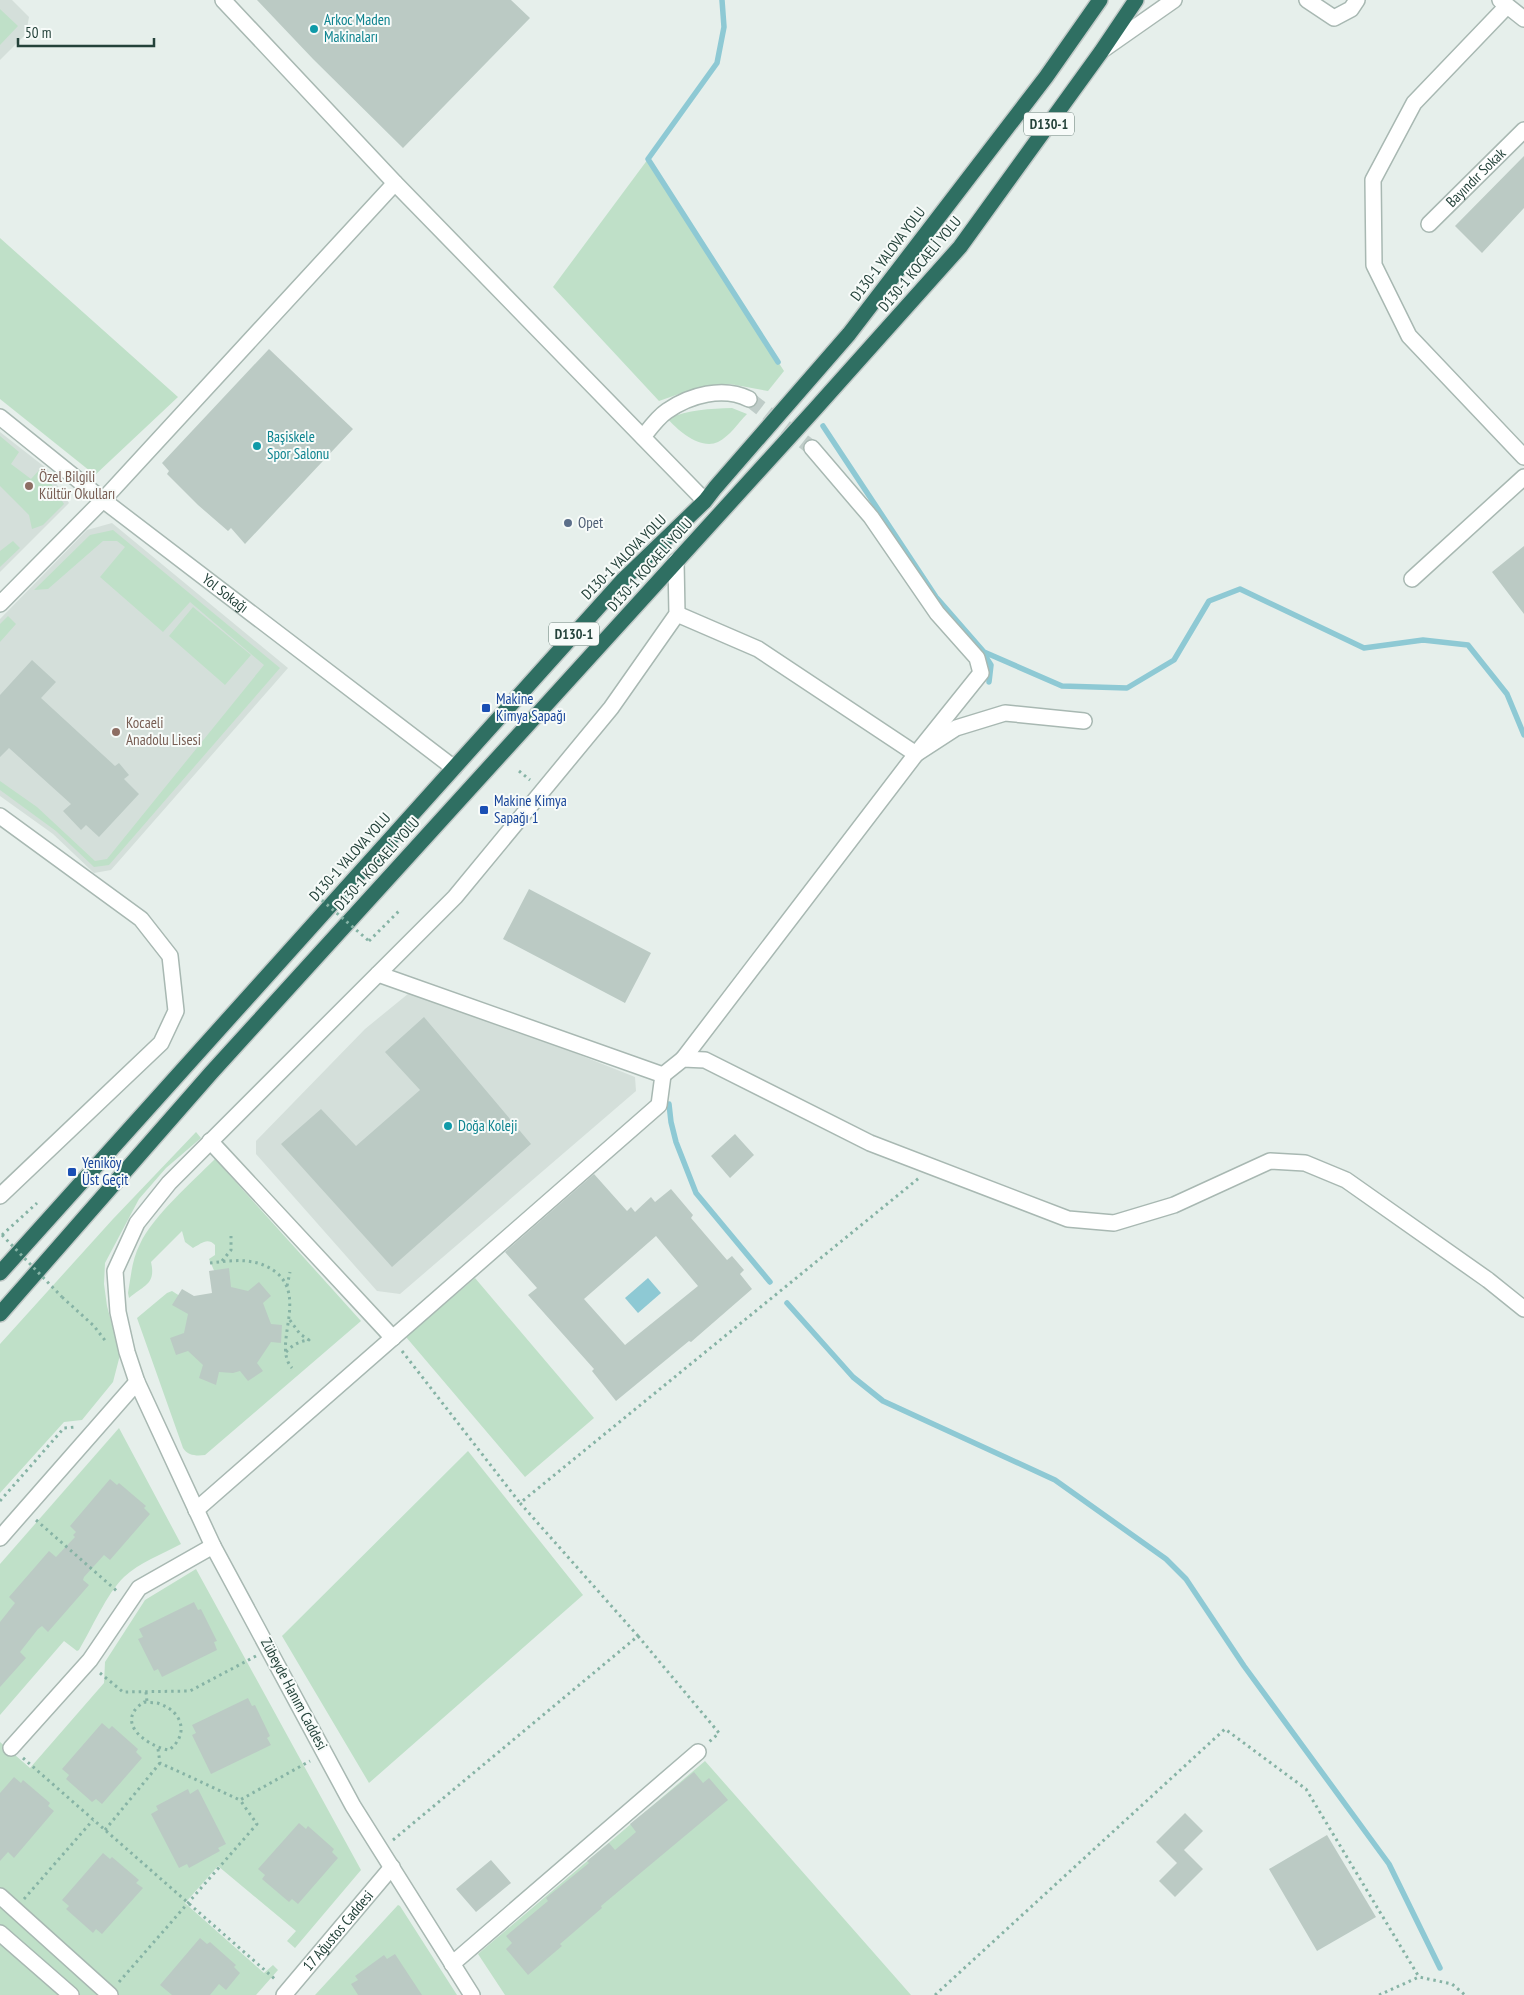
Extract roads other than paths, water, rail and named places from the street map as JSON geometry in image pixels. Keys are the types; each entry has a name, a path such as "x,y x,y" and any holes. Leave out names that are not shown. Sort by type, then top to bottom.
{"highway":[{"name":"D130-1 YALOVA YOLU","path":"0,1273 622,581 706,501 715,488 849,334 1046,77 1100,0"},
{"name":"D130-1 KOCAELİ YOLU","path":"0,1314 224,1058 816,408 960,247 1101,52 1136,0"}],"street":[{"path":"223,0 395,183 706,501"},
{"path":"1101,52 1174,0"},
{"path":"1307,0 1334,18 1351,8 1357,0"},
{"path":"1524,19 1504,3 1414,103 1373,180 1374,265 1408,336 1524,457"},
{"name":"Bayındır Sokak","path":"1429,224 1524,130"},
{"path":"0,604 103,500 395,183"},
{"path":"642,437 666,412 700,395 720,393 741,395 749,399"},
{"name":"Yol Sokağı","path":"0,417 103,500 454,768"},
{"path":"196,1510 659,1105 663,1075 682,1058 916,754 981,673 977,658 937,613 871,517 812,448"},
{"path":"1412,579 1524,477"},
{"path":"676,561 677,614 758,649 916,754"},
{"name":"Zübeyde Hanım Caddesi","path":"472,1995 353,1806 213,1546 137,1382 127,1352 118,1312 115,1270 137,1223 168,1183 455,897 611,708 677,614"},
{"path":"916,754 956,728 1005,713 1084,721"},
{"path":"0,816 141,918 170,956 176,1011 161,1043 0,1196"},
{"path":"378,974 663,1075"},
{"path":"682,1058 705,1060 870,1143 1068,1219 1114,1223 1174,1205 1270,1161 1305,1163 1346,1180 1488,1280 1524,1309"},
{"path":"210,1141 393,1338"},
{"path":"0,1538 137,1382"},
{"path":"11,1748 88,1663 139,1588 213,1546"},
{"path":"452,1964 698,1752"},
{"name":"17 Ağustos Caddesi","path":"286,1993 392,1867"},
{"path":"0,1896 109,1994"},
{"path":"0,1933 71,1995"}],"water":[{"path":"648,1278 661,1293 638,1313 625,1298"}],"waterway":[{"path":"722,0 724,27 717,63 648,159 778,362"},
{"path":"823,426 936,597 984,652 1062,686 1127,688 1174,660 1209,601 1240,589 1364,648 1423,640 1468,645 1507,694 1524,735"},
{"path":"982,651 991,665 989,682"},
{"path":"669,1104 676,1142 696,1193 770,1282"},
{"path":"787,1303 853,1377 883,1401 1055,1480 1166,1559 1186,1579 1244,1666 1389,1864 1440,1968"}],"tunnel":[{"path":"749,399 812,448"}],"place":[{"name":"Arkoc Maden Makinaları","path":"314,29"},
{"name":"Başiskele Spor Salonu","path":"257,446"},
{"name":"Özel Bilgili Kültür Okulları","path":"29,486"},
{"name":"Opet","path":"568,523"},
{"name":"Makine Kimya Sapağı","path":"486,708"},
{"name":"Kocaeli Anadolu Lisesi","path":"116,732"},
{"name":"Makine Kimya Sapağı 1","path":"484,810"},
{"name":"Doğa Koleji","path":"448,1126"},
{"name":"Yeniköy Üst Geçit","path":"72,1172"}]}
